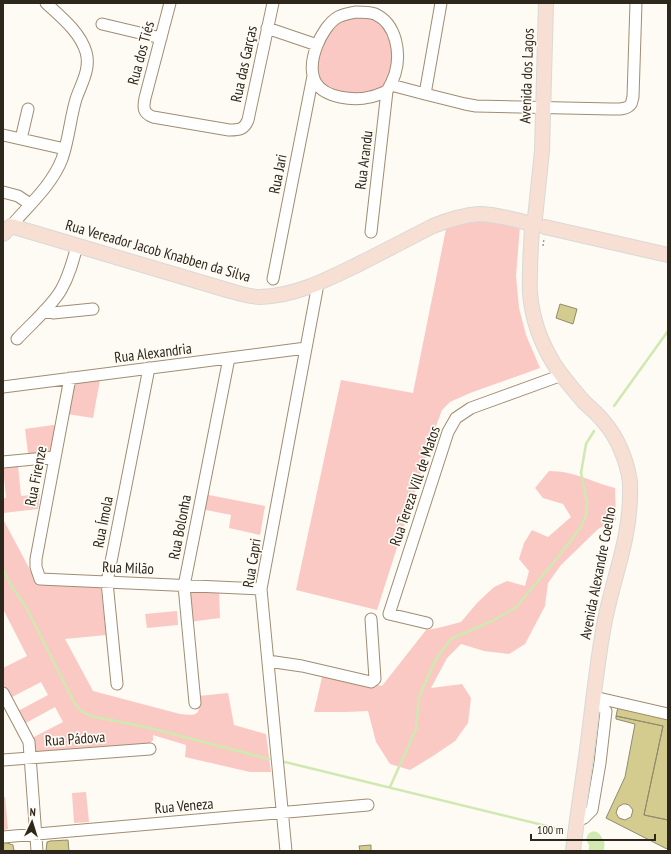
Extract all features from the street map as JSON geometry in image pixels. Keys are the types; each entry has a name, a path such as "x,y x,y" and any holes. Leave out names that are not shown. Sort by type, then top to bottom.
{"main road":[{"name":"Avenida dos Lagos","path":"539,224 546,3"},
{"name":"Rua Vereador Jacob Knabben da Silva","path":"7,230 77,246 247,296 275,296 318,284 433,226 450,219 480,214 539,224 668,255"},
{"name":"Avenida Alexandre Coelho","path":"539,224 536,255 530,274 530,294 534,314 544,345 554,364 569,385 603,420 612,432 626,465 630,482 630,507 626,534 604,624 573,851"}],"street":[{"path":"7,230 52,180 58,170 65,149 75,103 88,61 82,41 46,3"},
{"name":"Rua dos Tiés","path":"144,110 145,98 170,3"},
{"name":"Rua das Garças","path":"144,110 147,115 153,118 229,130 242,129 248,120 273,3"},
{"path":"425,94 441,3"},
{"path":"389,88 395,75 397,63 395,39 391,29 375,14 349,8 328,26 321,36 317,45 313,64 313,76 316,83 332,95 360,99 370,97 389,88 425,94 476,106 611,110 627,108 631,104 633,97 636,3"},
{"path":"102,24 161,38"},
{"path":"267,28 317,45"},
{"name":"Rua Jari","path":"273,279 313,76"},
{"name":"Rua Arandu","path":"371,232 389,88"},
{"path":"21,139 28,109"},
{"path":"3,135 65,149"},
{"path":"3,192 18,196 30,204"},
{"path":"17,339 51,304 61,290 72,266 77,246"},
{"name":"Rua Capri","path":"286,851 261,589 318,284"},
{"path":"44,311 53,313 93,309"},
{"name":"Rua Alexandria","path":"3,387 306,348"},
{"name":"Rua Bolonha","path":"195,703 184,586 229,358"},
{"name":"Rua Ímola","path":"118,684 107,582 149,368"},
{"name":"Rua Tereza Vill de Matos","path":"427,623 389,614 448,432 456,418 471,408 562,375"},
{"name":"Rua Firenze","path":"40,579 36,567 36,559 70,378"},
{"path":"3,462 55,456"},
{"name":"Rua Milão","path":"40,579 261,589"},
{"path":"268,661 302,666 371,682 375,679 371,619"},
{"path":"3,693 29,742 37,851"},
{"path":"594,697 668,714"},
{"name":"Rua Pádova","path":"3,760 150,749"},
{"name":"Rua Veneza","path":"3,837 368,805"}],"path":[{"path":"536,255 544,238 539,224"}],"shaded area":[{"path":"365,15 382,23 392,40 394,62 385,89 370,94 333,92 319,82 316,65 324,38 340,20"},
{"path":"480,218 520,226 516,276 519,308 526,335 540,368 470,393 450,402 442,410 377,610 296,590 341,380 413,393 447,224"},
{"path":"100,380 93,418 67,414 74,385 76,383"},
{"path":"53,425 56,426 51,451 48,453 28,453 25,429"},
{"path":"18,465 21,496 40,494 38,509 3,513 3,498 6,498 3,467"},
{"path":"549,471 558,471 575,475 615,488 616,520 598,529 561,565 548,583 545,606 525,644 509,654 484,651 461,644 447,658 431,688 462,684 471,698 468,723 455,741 410,770 390,764 376,742 368,711 314,712 323,673 382,686 426,630 461,622 477,603 494,587 507,581 525,586 529,571 519,559 524,543 532,530 548,537 571,517 563,504 543,498 535,488"},
{"path":"204,494 265,506 260,535 229,528 231,515 201,509"},
{"path":"3,519 37,583 101,588 106,635 65,639 93,691 180,714 191,715 197,713 198,711 198,696 228,693 234,725 266,734 271,772 250,772 185,757 186,745 153,735 153,740 150,744 34,752 32,738 63,722 55,707 24,724 18,711 48,695 41,682 10,698 3,683 3,668 27,656 3,609"},
{"path":"187,589 219,591 220,618 189,622"},
{"path":"177,611 178,625 147,628 145,614"},
{"path":"86,792 89,822 74,823 72,793"},
{"path":"3,797 5,797 8,829 3,830"}],"building":[{"path":"560,304 577,309 573,324 556,318"},
{"path":"618,707 668,717 668,820 644,815 663,726 616,716"},
{"path":"616,716 663,726 644,815 668,820 668,849 606,818 625,777 635,724 616,719","holes":["626,804 633,810 631,817 625,820 619,818 616,813 618,807"]},
{"path":"68,840 69,851 46,851 47,842"},
{"path":"3,843 13,845 14,851 3,851"},
{"path":"371,845 371,851 360,851 359,846"}],"waterway":[{"path":"614,406 668,331"},
{"path":"390,787 416,729 419,697 436,659 451,639 492,621 515,608 579,530 586,516 587,502 581,473 586,444 594,431"},
{"path":"3,569 11,585 27,609 75,704 81,711 91,716 150,728 269,759"},
{"path":"285,762 555,828"},
{"path":"594,839 597,844 596,851"}]}
